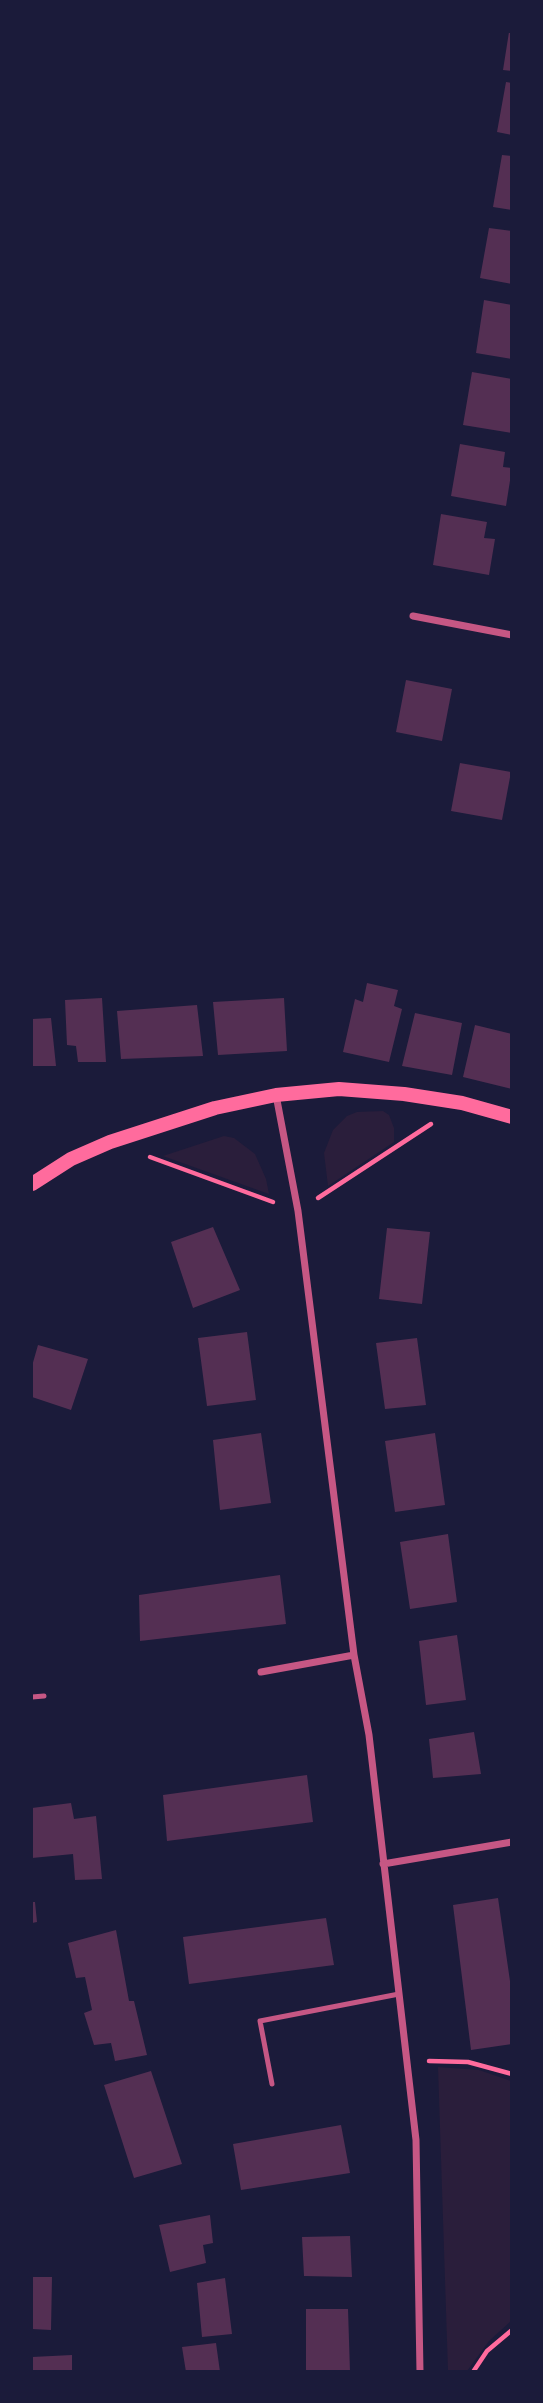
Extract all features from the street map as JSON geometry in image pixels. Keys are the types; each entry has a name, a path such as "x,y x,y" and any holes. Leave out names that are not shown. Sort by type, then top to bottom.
{"main road":[{"path":"32,1184 71,1160 110,1142 215,1108 276,1094 339,1089 404,1094 462,1103 512,1117"}],"street":[{"path":"413,616 512,635"},
{"path":"276,1094 298,1211 354,1656 369,1735 416,2140 420,2371"},
{"path":"261,1672 354,1656"},
{"path":"383,1864 512,1842"}],"lane":[{"path":"32,1698 44,1696"},
{"path":"272,2084 260,2021 398,1994"}],"path":[{"path":"407,2063 468,2062 512,2074"},
{"path":"473,2371 487,2351 512,2330"}],"shaded area":[{"path":"383,1111 389,1115 394,1128 394,1142 328,1186 324,1153 333,1130 347,1116 357,1112"},
{"path":"224,1136 234,1138 255,1154 266,1179 269,1194 163,1156"},
{"path":"438,2067 479,2070 511,2081 511,2321 489,2341 467,2371 448,2371"}],"building":[{"path":"509,32 512,32 512,71 503,70"},
{"path":"506,82 512,83 512,135 497,132"},
{"path":"502,155 512,156 512,210 493,207"},
{"path":"489,228 512,231 512,284 480,278"},
{"path":"484,300 512,305 512,359 476,353"},
{"path":"472,372 512,379 512,433 463,425"},
{"path":"460,444 505,452 503,467 512,468 506,506 451,496"},
{"path":"441,514 487,522 484,538 495,539 489,575 433,565"},
{"path":"406,680 452,689 442,741 396,732"},
{"path":"460,763 511,772 502,820 451,811"},
{"path":"367,983 398,990 394,1006 402,1009 389,1062 343,1052 355,999 363,1002"},
{"path":"102,998 106,1062 78,1062 76,1046 67,1045 65,1000"},
{"path":"284,998 287,1051 218,1055 213,1002"},
{"path":"197,1005 203,1056 121,1059 117,1011"},
{"path":"415,1013 462,1023 452,1075 402,1066"},
{"path":"51,1018 56,1066 32,1066 32,1019"},
{"path":"475,1025 512,1034 512,1089 463,1077"},
{"path":"213,1227 240,1290 193,1308 171,1242"},
{"path":"387,1228 430,1232 422,1304 379,1299"},
{"path":"247,1332 256,1400 207,1406 198,1338"},
{"path":"417,1338 426,1405 385,1409 376,1343"},
{"path":"38,1345 88,1359 71,1410 32,1397 32,1366"},
{"path":"261,1433 271,1503 220,1510 213,1440"},
{"path":"435,1433 445,1505 395,1512 385,1441"},
{"path":"448,1534 457,1602 410,1609 400,1542"},
{"path":"280,1575 286,1624 140,1641 139,1595"},
{"path":"457,1635 466,1700 426,1705 419,1641"},
{"path":"474,1732 481,1774 433,1778 429,1739"},
{"path":"307,1775 313,1822 167,1841 163,1795"},
{"path":"71,1803 74,1819 96,1816 102,1879 75,1880 73,1854 32,1858 32,1808"},
{"path":"498,1898 512,1995 512,2044 471,2050 453,1905"},
{"path":"32,1902 35,1902 37,1922 32,1923"},
{"path":"326,1918 334,1965 189,1984 183,1937"},
{"path":"116,1930 129,2001 134,2001 147,2055 115,2061 111,2043 94,2045 84,2013 92,2010 85,1977 76,1978 68,1943"},
{"path":"151,2071 182,2164 134,2178 104,2085"},
{"path":"341,2125 350,2173 241,2190 233,2144"},
{"path":"210,2215 213,2243 203,2245 206,2263 170,2272 159,2225"},
{"path":"350,2236 352,2277 304,2276 302,2237"},
{"path":"32,2277 52,2277 51,2330 32,2329"},
{"path":"225,2278 232,2334 202,2337 197,2283"},
{"path":"306,2309 348,2309 350,2372 306,2372"},
{"path":"216,2343 220,2372 186,2372 182,2347"},
{"path":"72,2355 72,2372 32,2372 32,2357"}]}
